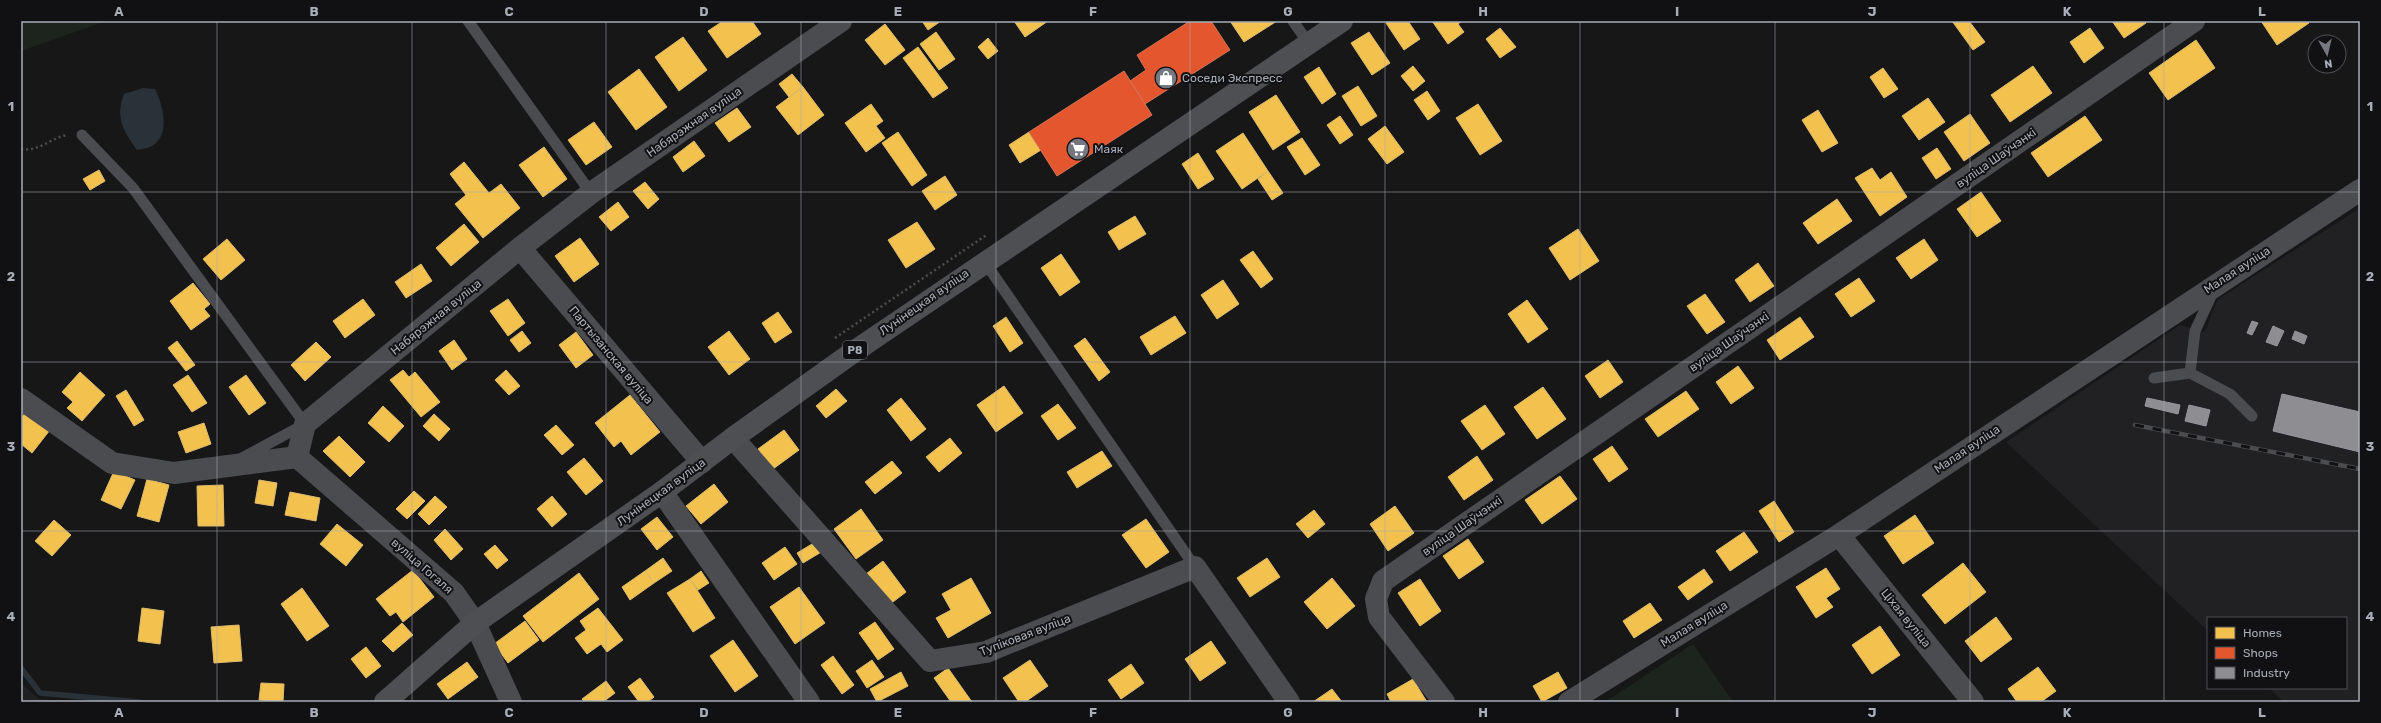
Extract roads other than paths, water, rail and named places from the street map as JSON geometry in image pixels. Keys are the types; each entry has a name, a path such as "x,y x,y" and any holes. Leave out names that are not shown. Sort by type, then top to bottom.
{"main road":[{"name":"Лунінецкая вуліца","path":"384,702 475,623 662,492 733,438 984,261 1342,21"}],"street":[{"name":"Набярэжная вуліца","path":"305,424 520,248 591,193 841,21"},
{"name":"вуліца Шаўчэнкі","path":"1444,702 1379,617 1376,599 1382,581 2194,21"},
{"name":"Малая вуліца","path":"1569,702 1839,534 2360,190"},
{"name":"Партызанская вуліца","path":"520,248 702,462"},
{"path":"21,399 112,463 174,473 297,457 305,424"},
{"name":"Тупіковая вуліца","path":"733,438 930,661 986,652 1195,567"},
{"name":"вуліца Гогаля","path":"297,457 454,593 475,623 511,702"},
{"path":"662,492 809,702"},
{"name":"Ціхая вуліца","path":"1839,534 1973,702"},
{"path":"1195,567 1289,702"}],"lane":[{"path":"468,21 591,193"},
{"path":"1293,21 1309,44"},
{"path":"82,135 133,188 305,424 225,467"},
{"path":"984,261 1195,567"},
{"path":"2190,373 2195,331 2216,284"},
{"path":"2154,378 2190,373 2230,394 2252,416"}],"waterway":[{"path":"21,668 40,693 139,702"}],"railway":[{"path":"2135,425 2360,469"}],"place":[{"name":"Соседи Экспресс","path":"1166,78"},
{"name":"Маяк","path":"1078,149"}]}
